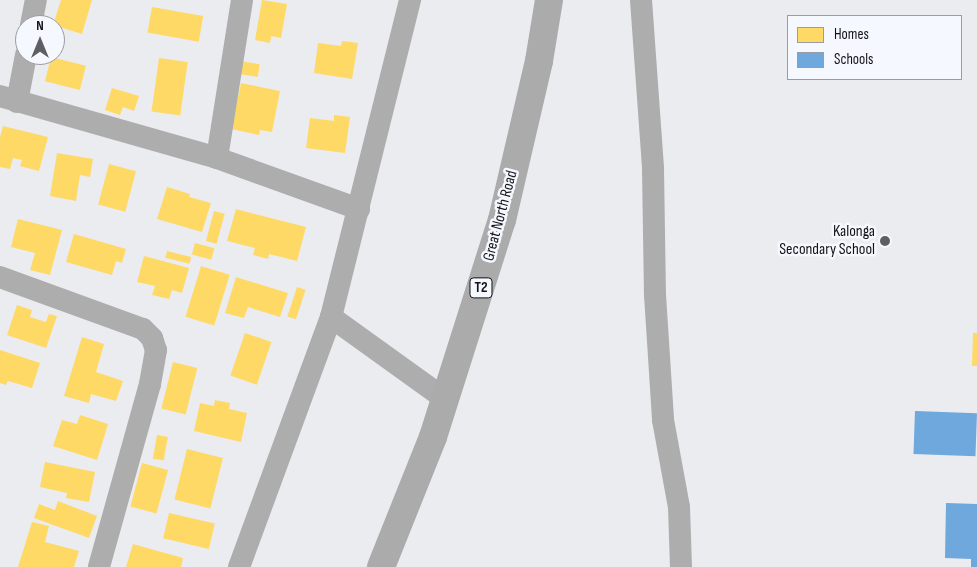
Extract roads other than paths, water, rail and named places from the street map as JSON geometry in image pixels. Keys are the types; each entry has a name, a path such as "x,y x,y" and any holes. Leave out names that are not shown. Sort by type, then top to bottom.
{"highway":[{"name":"Great North Road","path":"382,567 433,438 502,220 539,61 549,0"}],"street":[{"path":"34,15 36,0"},
{"path":"217,158 242,0"},
{"path":"239,567 331,317 410,0"},
{"path":"641,0 653,169 655,295 663,420 679,507 680,567"},
{"path":"22,65 9,99 217,158 359,209"},
{"path":"0,278 142,329 152,338 156,350 150,384 99,567"},
{"path":"331,317 445,399"}],"place":[{"name":"Kalonga Secondary School","path":"885,241"}]}
